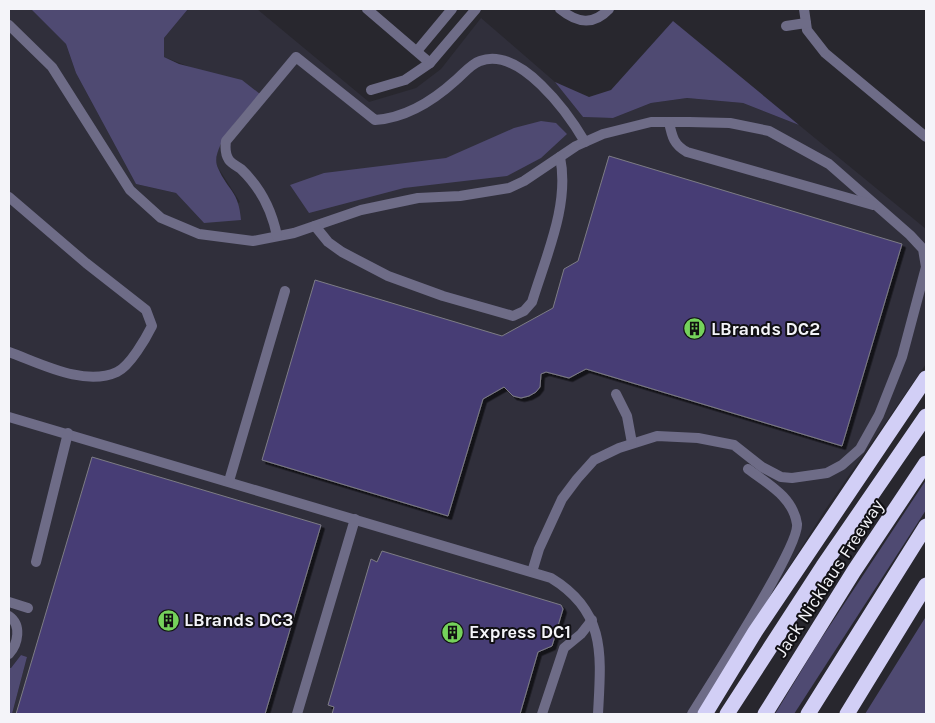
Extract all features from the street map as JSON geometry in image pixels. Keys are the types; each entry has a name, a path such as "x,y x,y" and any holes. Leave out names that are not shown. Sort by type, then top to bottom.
{"highway":[{"path":"705,714 761,624 926,378"},
{"path":"727,714 823,566 926,416"},
{"name":"Jack Nicklaus Freeway","path":"765,714 854,571 926,463"},
{"path":"808,714 926,526"},
{"path":"850,708 926,585"},
{"path":"850,708 926,606"}],"street":[{"path":"367,9 430,63"},
{"path":"417,51 452,9"},
{"path":"371,90 405,80 430,63 476,9"},
{"path":"560,9 574,19 584,22 594,20 609,9"},
{"path":"804,9 807,30 825,54 926,136"},
{"path":"786,26 806,23"},
{"path":"9,25 52,67 130,190 161,218 199,234 253,241 315,226 361,210 418,198 460,196 509,188 524,181 585,142 612,132 651,122 730,123 769,131 829,164 922,249 926,267 902,357 879,415 860,449 842,465 827,472 792,478 781,477 762,467 734,446 698,438 658,436 632,443 594,460 577,479 562,499 539,549 532,572"},
{"path":"277,236 274,219 268,205 253,182 229,160 225,150 226,142 296,57 375,120 389,119 415,109 439,94 478,61 492,58 507,62 547,91 568,113 585,142"},
{"path":"669,122 672,139 677,147 687,152 877,206"},
{"path":"315,226 328,242 342,252 388,276 502,315 513,316 524,311 532,302 556,222 563,198 563,174 560,157"},
{"path":"9,197 86,263 146,310 152,326 144,342 119,371 99,378 66,372 9,352"},
{"path":"229,481 286,291"},
{"path":"616,394 627,416 632,443"},
{"path":"9,417 551,578 564,586 582,602 596,626 601,661 598,714"},
{"path":"36,562 68,433"},
{"path":"692,714 783,565 796,535 797,526 794,514 787,500 748,469"},
{"path":"297,714 355,519"},
{"path":"9,602 28,608"},
{"path":"9,616 17,625 17,632 16,643 9,654"},
{"path":"542,714 564,648 581,634 592,620"}],"shaded area":[{"path":"9,9 31,9 66,44 76,73 136,184 176,193 204,223 240,202 217,166 217,147 260,94 164,57 164,38 188,9 257,9 369,102 416,88 441,69 481,18 555,82 583,117 613,118 651,103 687,98 743,103 799,125 926,229 926,364 825,510 696,714 12,714 27,657 21,655 9,668"},
{"path":"31,9 188,9 164,38 164,57 179,64 242,80 260,94 230,129 223,140 216,159 222,176 238,203 241,220 204,223 176,193 136,184 76,73 66,44"},
{"path":"673,21 799,125 743,103 687,98 651,103 613,118 583,117 555,82 589,97 611,90"},
{"path":"541,121 556,123 567,134 541,158 507,176 404,188 309,213 290,185 324,173 446,158 514,128"},
{"path":"926,480 926,510 794,714 775,714 817,645"},
{"path":"926,616 926,714 865,714 925,618"},
{"path":"21,655 27,657 12,714 9,714 9,668"}],"building":[{"name":"LBrands DC2","path":"609,156 902,244 842,446 586,369 569,378 546,372 541,374 540,387 529,396 521,398 513,396 504,387 483,399 448,516 262,460 315,280 502,336 553,308 564,269 578,261"},
{"name":"LBrands DC3","path":"92,457 321,525 265,714 16,714"},
{"name":"Express DC1","path":"382,551 561,605 563,609 552,646 538,652 520,714 332,714 334,707 328,705 371,559 377,562"}],"place":[{"name":"LBrands DC2","path":"695,329"},
{"name":"LBrands DC3","path":"168,620"},
{"name":"Express DC1","path":"453,632"}]}
